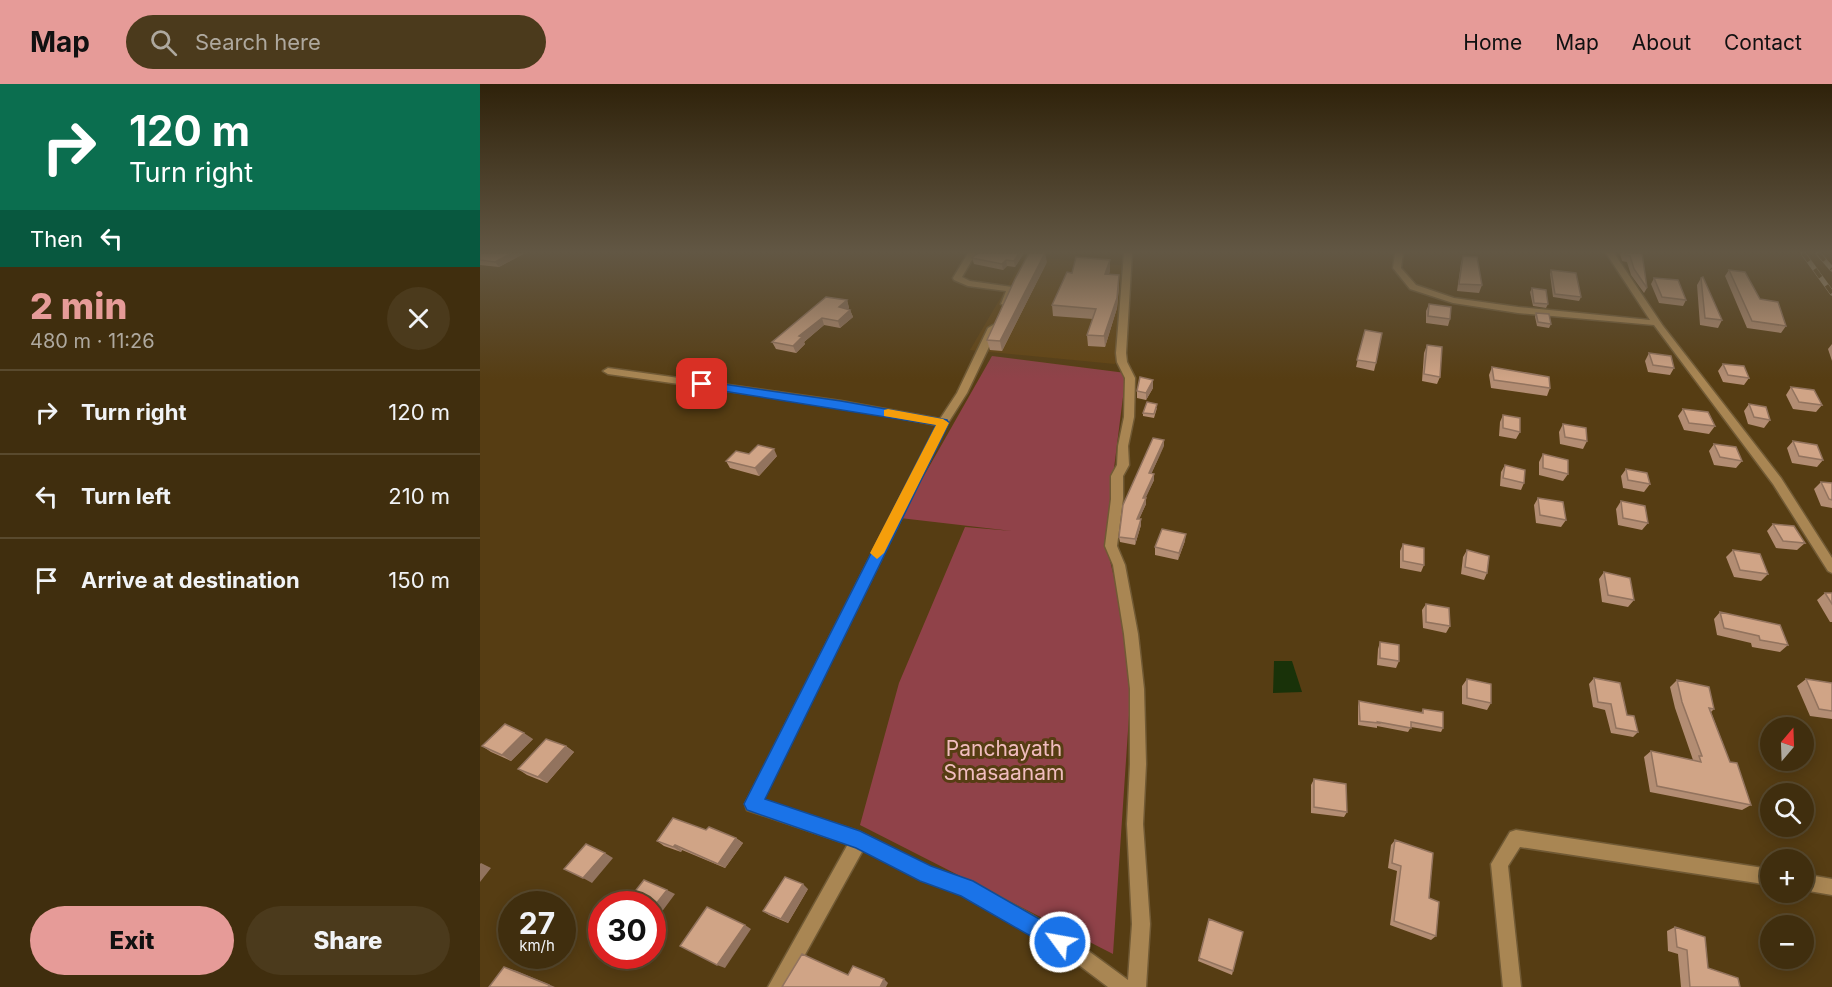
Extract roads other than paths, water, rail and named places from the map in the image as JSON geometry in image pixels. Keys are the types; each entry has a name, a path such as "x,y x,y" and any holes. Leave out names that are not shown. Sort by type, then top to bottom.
{"street":[{"path":"1009,295 962,393 943,423 753,804 860,840 927,874 967,888 1077,953 1111,984"},
{"path":"1126,295 1121,352 1122,362 1130,378 1129,417 1123,465 1117,476 1117,499 1111,546 1119,565 1131,634 1137,689 1138,764 1135,824 1141,924 1137,987"},
{"path":"1438,295 1453,300 1518,310 1656,323"},
{"path":"1638,295 1656,323 1777,481 1832,568"},
{"path":"608,371 841,404 943,423"},
{"path":"1512,987 1499,864 1515,838 1760,875"},
{"path":"777,987 860,840"},
{"path":"1814,884 1832,886"}],"park label":[{"name":"Panchayath Smasaanam","path":"1004,761"}]}
